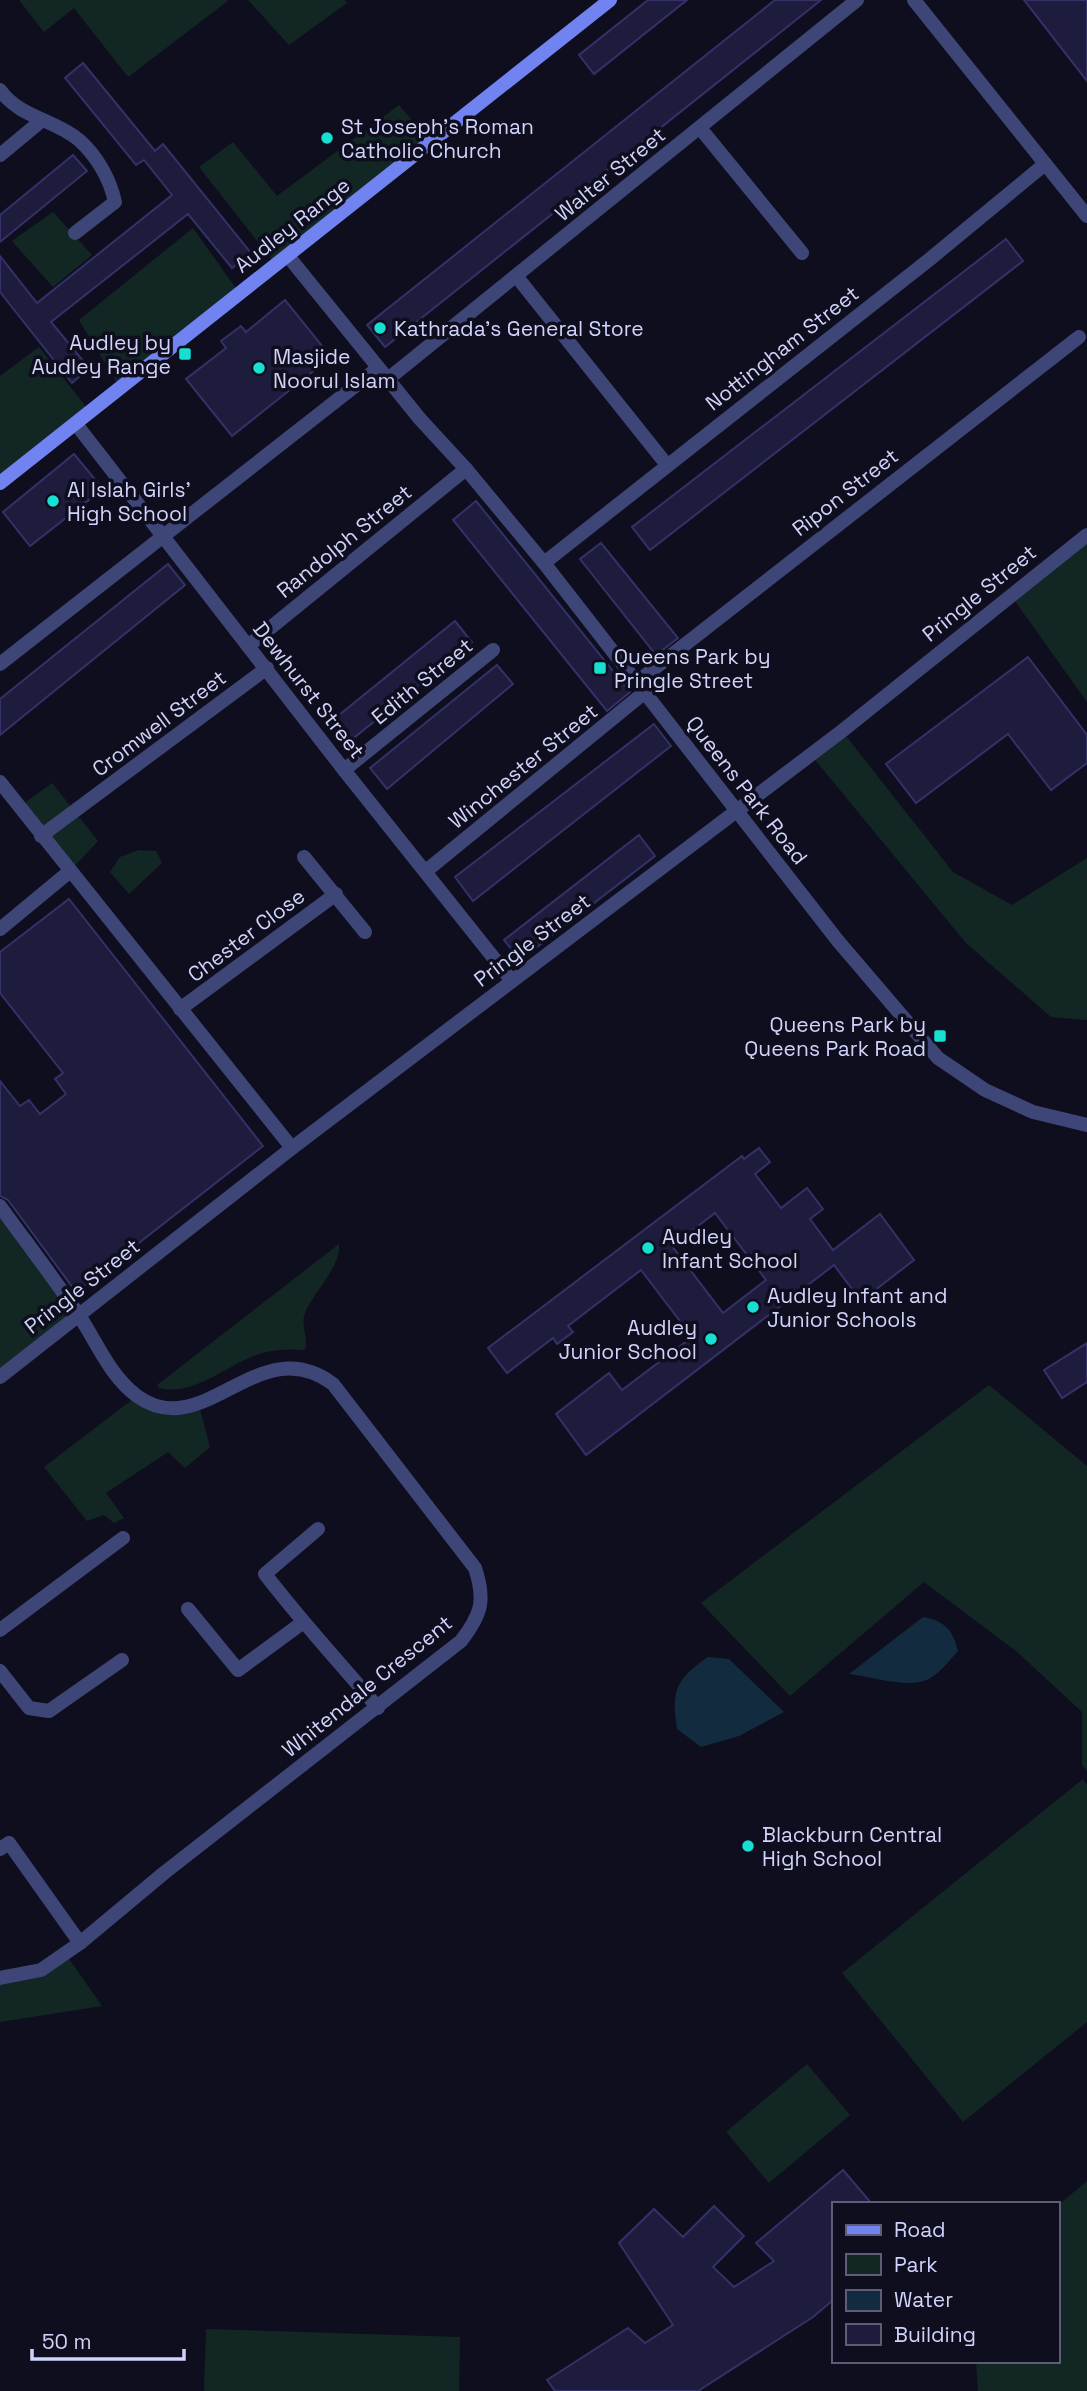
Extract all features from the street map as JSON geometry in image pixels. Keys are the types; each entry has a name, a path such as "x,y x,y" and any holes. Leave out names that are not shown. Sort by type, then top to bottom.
{"street":[{"name":"Audley Range","path":"0,483 610,0"},
{"name":"Walter Street","path":"0,664 258,462 517,277 857,0"},
{"path":"914,0 1087,216"},
{"path":"0,90 11,105 79,140 110,179 115,202 75,233"},
{"path":"0,155 41,121"},
{"path":"700,128 802,253"},
{"name":"Nottingham Street","path":"544,563 941,250 1045,164"},
{"name":"Queens Park Road","path":"288,256 383,374 544,563 838,941 938,1058 985,1090 1033,1112 1087,1125"},
{"path":"517,277 667,465"},
{"name":"Ripon Street","path":"641,687 1079,337"},
{"name":"Dewhurst Street","path":"76,424 344,770 512,981"},
{"name":"Randolph Street","path":"248,646 466,469"},
{"name":"Pringle Street","path":"0,1377 292,1148 737,811 1087,535"},
{"name":"Edith Street","path":"344,770 493,650"},
{"name":"Cromwell Street","path":"41,836 267,668"},
{"name":"Winchester Street","path":"426,871 641,687"},
{"name":"Chester Close","path":"0,782 69,872 292,1148"},
{"name":"Chester Close","path":"304,857 365,932"},
{"path":"0,929 69,872"},
{"name":"Chester Close","path":"180,1009 336,894"},
{"path":"0,1206 79,1315"},
{"name":"Whitendale Crescent","path":"0,1978 41,1970 80,1943 164,1873 461,1641 479,1618 475,1568 333,1384 318,1372 276,1367 215,1396 176,1410 158,1406 137,1396 115,1375 79,1315"},
{"path":"318,1529 265,1574 302,1623 316,1633 378,1708"},
{"path":"0,1630 123,1538"},
{"path":"188,1609 238,1671 302,1623"},
{"path":"0,1671 29,1708 49,1711 122,1660"},
{"path":"0,1849 9,1843 80,1943"}],"green space":[{"path":"19,0 229,0 128,77 74,8 44,32"},
{"path":"248,0 345,0 347,3 289,45"},
{"path":"399,105 431,142 276,265 199,167 233,142 277,196"},
{"path":"53,212 92,255 53,287 12,241"},
{"path":"193,228 240,294 120,388 79,320"},
{"path":"39,347 90,412 0,482 0,376"},
{"path":"1087,542 1087,702 1010,594"},
{"path":"842,731 953,872 1012,905 1087,858 1087,1020 1051,1017 966,943 811,755"},
{"path":"52,783 98,841 69,872 19,807"},
{"path":"139,850 156,851 162,863 129,894 110,872 120,857"},
{"path":"0,1213 79,1315 0,1374"},
{"path":"339,1244 336,1261 305,1313 305,1350 262,1353 199,1384 186,1388 159,1388 157,1385"},
{"path":"989,1385 1087,1466 1087,1771 1082,1765 1082,1712 1016,1651 924,1582 790,1696 701,1603"},
{"path":"137,1396 158,1407 198,1402 210,1447 185,1468 168,1452 106,1493 124,1518 114,1523 104,1515 87,1521 44,1467"},
{"path":"1083,1779 1087,1785 1087,2022 963,2122 842,1973"},
{"path":"65,1953 102,2006 0,2022 0,1978 41,1970"},
{"path":"807,2064 850,2115 769,2183 726,2132"},
{"path":"1087,2181 1087,2391 978,2391 976,2363 1059,2363 1059,2204"},
{"path":"206,2329 460,2337 459,2391 204,2391"}],"water":[{"path":"923,1617 937,1621 947,1628 954,1637 958,1651 934,1676 924,1681 906,1683 849,1674"},
{"path":"708,1657 729,1659 784,1712 739,1736 701,1747 677,1729 675,1704 678,1687 683,1679"}],"building":[{"path":"648,0 687,0 594,74 579,55"},
{"path":"775,0 821,0 385,347 367,325"},
{"path":"1024,0 1087,0 1087,81"},
{"path":"83,63 155,151 163,144 251,253 232,268 188,214 51,322 89,368 72,383 0,292 0,256 37,303 172,195 144,160 136,165 65,78"},
{"path":"73,155 87,171 0,242 0,215"},
{"path":"1006,239 1023,261 650,550 632,527"},
{"name":"Masjide Noorul Islam","path":"285,300 331,357 232,436 186,379 226,348 221,341 241,326 246,332"},
{"name":"Al Islah Girls' High School","path":"74,454 103,489 30,546 3,512"},
{"path":"476,501 630,692 607,711 453,520"},
{"path":"601,543 678,638 656,655 580,559"},
{"path":"168,564 185,585 0,735 0,699"},
{"path":"455,621 472,642 350,741 333,720"},
{"path":"1028,657 1087,735 1087,763 1051,790 1008,734 916,803 886,764"},
{"path":"497,665 513,684 387,789 370,768"},
{"path":"654,724 671,746 473,901 455,877"},
{"path":"639,835 655,856 520,960 504,940"},
{"path":"69,899 263,1146 76,1292 8,1200 0,1196 0,1081 20,1106 29,1100 40,1114 66,1094 55,1079 63,1073 0,993 0,952"},
{"path":"759,1148 770,1162 755,1174 781,1208 807,1188 823,1209 810,1219 833,1250 880,1214 914,1260 861,1301 834,1265 586,1455 556,1414 609,1373 622,1390 692,1337 641,1270 568,1326 573,1332 557,1344 553,1338 507,1373 488,1348 742,1156 744,1159","holes":["715,1213 766,1280 723,1313 672,1246"]},
{"path":"1087,1343 1087,1382 1062,1398 1044,1370"},
{"path":"843,2170 870,2202 832,2202 832,2301 813,2317 698,2391 555,2391 547,2380 628,2328 645,2343 673,2325 619,2243 654,2209 683,2237 714,2206 744,2236 713,2267 734,2287 774,2261 756,2243"}],"place":[{"name":"St Joseph's Roman Catholic Church","path":"327,138"},
{"name":"Kathrada's General Store","path":"380,328"},
{"name":"Audley by Audley Range","path":"185,354"},
{"name":"Masjide Noorul Islam","path":"259,368"},
{"name":"Al Islah Girls' High School","path":"53,501"},
{"name":"Queens Park by Pringle Street","path":"600,668"},
{"name":"Queens Park by Queens Park Road","path":"940,1036"},
{"name":"Audley Infant School","path":"648,1248"},
{"name":"Audley Infant and Junior Schools","path":"753,1307"},
{"name":"Audley Junior School","path":"711,1339"},
{"name":"Blackburn Central High School","path":"748,1846"}]}
